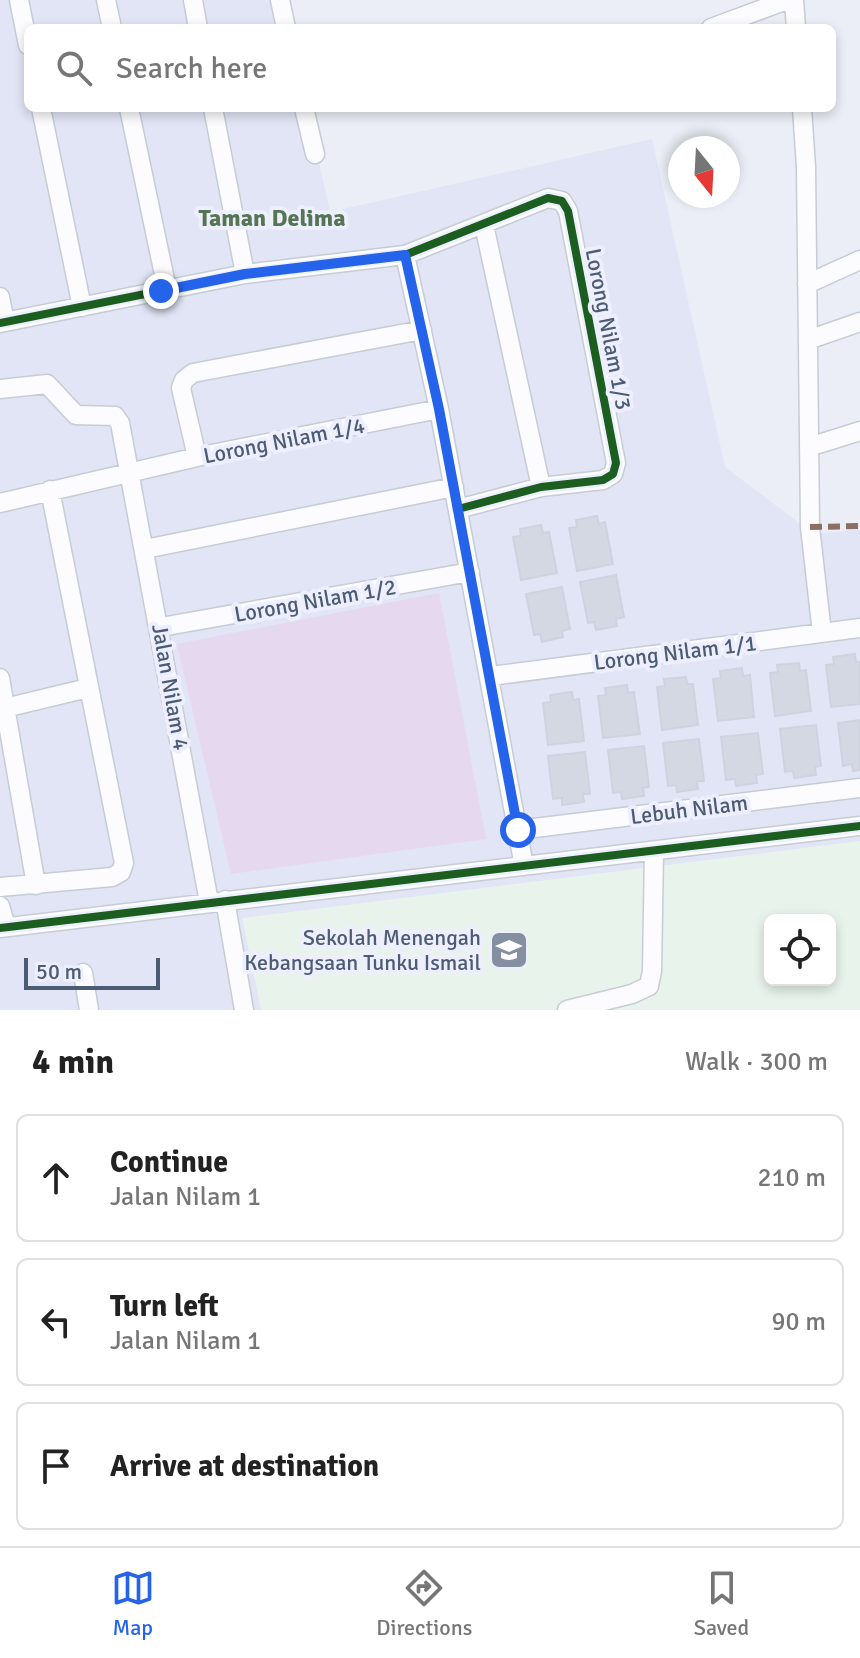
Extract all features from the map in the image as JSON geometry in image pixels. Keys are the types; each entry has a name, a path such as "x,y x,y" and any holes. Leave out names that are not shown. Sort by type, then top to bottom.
{"street":[{"path":"19,0 24,25"},
{"path":"106,0 111,24"},
{"path":"193,0 197,24"},
{"path":"280,0 285,24"},
{"path":"722,24 787,0"},
{"path":"794,0 796,24"},
{"path":"42,112 82,307"},
{"path":"130,112 167,289"},
{"path":"214,112 245,274"},
{"path":"305,112 315,154"},
{"path":"802,112 810,527 822,633"},
{"name":"Lorong Nilam 1/3","path":"2,322 245,274 405,255 548,198 562,201 568,211 616,463 613,474 603,480 541,487 458,509"},
{"path":"484,225 541,487"},
{"path":"405,255 439,409 524,866"},
{"path":"807,284 860,260"},
{"path":"0,297 2,322"},
{"path":"808,340 860,322"},
{"path":"197,457 181,388 184,380 193,373 422,330"},
{"name":"Jalan Nilam 4","path":"0,389 41,382 52,389 76,415 115,416 120,423 217,901 244,1010"},
{"name":"Lorong Nilam 1/4","path":"0,503 197,457 439,409"},
{"path":"809,447 860,431"},
{"path":"145,549 454,487"},
{"path":"0,887 112,877 121,872 124,863 50,490"},
{"name":"Lorong Nilam 1/2","path":"161,627 470,572"},
{"name":"Lorong Nilam 1/1","path":"491,676 860,628"},
{"path":"0,678 36,885"},
{"path":"5,708 88,688"},
{"name":"Lebuh Nilam","path":"518,830 860,788"},
{"path":"0,906 3,927 860,826"},
{"path":"567,1010 632,994 649,986 652,971 654,852"},
{"path":"83,973 89,1010"}],"shaded area":[{"path":"0,0 282,0 288,24 24,24 24,112 308,112 330,212 652,139 725,467 815,535 860,529 860,1010 0,1010"},
{"path":"439,593 486,839 231,874 177,644"},
{"name":"Sekolah Menengah Kebangsaan Tunku Ismail","path":"860,841 860,1010 261,1010 242,918"}],"building":[{"path":"597,516 599,524 605,522 613,564 577,571 569,528 577,527 576,520"},
{"path":"541,525 543,533 549,532 557,573 521,580 513,537 521,536 520,529"},
{"path":"616,575 624,617 616,619 617,626 596,630 594,622 588,623 580,582"},
{"path":"562,587 570,629 562,631 563,637 542,642 540,634 534,635 526,594"},
{"path":"855,654 856,662 860,662 860,704 831,707 826,665 834,664 833,657"},
{"path":"799,663 800,671 806,670 811,711 775,716 770,673 778,672 777,665"},
{"path":"742,668 743,676 750,675 754,717 718,721 713,679 721,678 720,671"},
{"path":"686,677 687,684 693,684 698,725 662,730 657,687 665,686 664,679"},
{"path":"627,685 628,693 634,692 640,734 603,738 598,696 606,695 605,688"},
{"path":"572,692 573,700 579,699 584,741 548,745 543,703 551,702 550,695"},
{"path":"860,720 860,770 853,771 852,764 843,766 838,723"},
{"path":"816,725 821,766 815,767 816,775 794,778 793,771 785,772 780,729"},
{"path":"758,733 763,774 756,775 757,783 736,786 735,779 726,780 721,737"},
{"path":"699,739 704,781 697,781 698,789 677,792 676,785 668,786 663,743"},
{"path":"644,746 649,787 643,788 644,796 622,799 621,792 613,793 608,750"},
{"path":"585,752 590,794 583,794 584,802 562,805 562,798 553,799 548,756"}],"marked path":[{"path":"810,527 860,526"}],"cycle path":[{"path":"0,323 245,274 405,255 548,198 562,201 568,211 616,463 613,474 603,480 541,487 458,509"},
{"path":"0,928 860,826"}],"place":[{"name":"Sekolah Menengah Kebangsaan Tunku Ismail","path":"509,950"}],"district":[{"name":"Taman Delima","path":"272,218"}],"route":[{"path":"161,291 245,274 405,255 439,409 518,830"}]}
